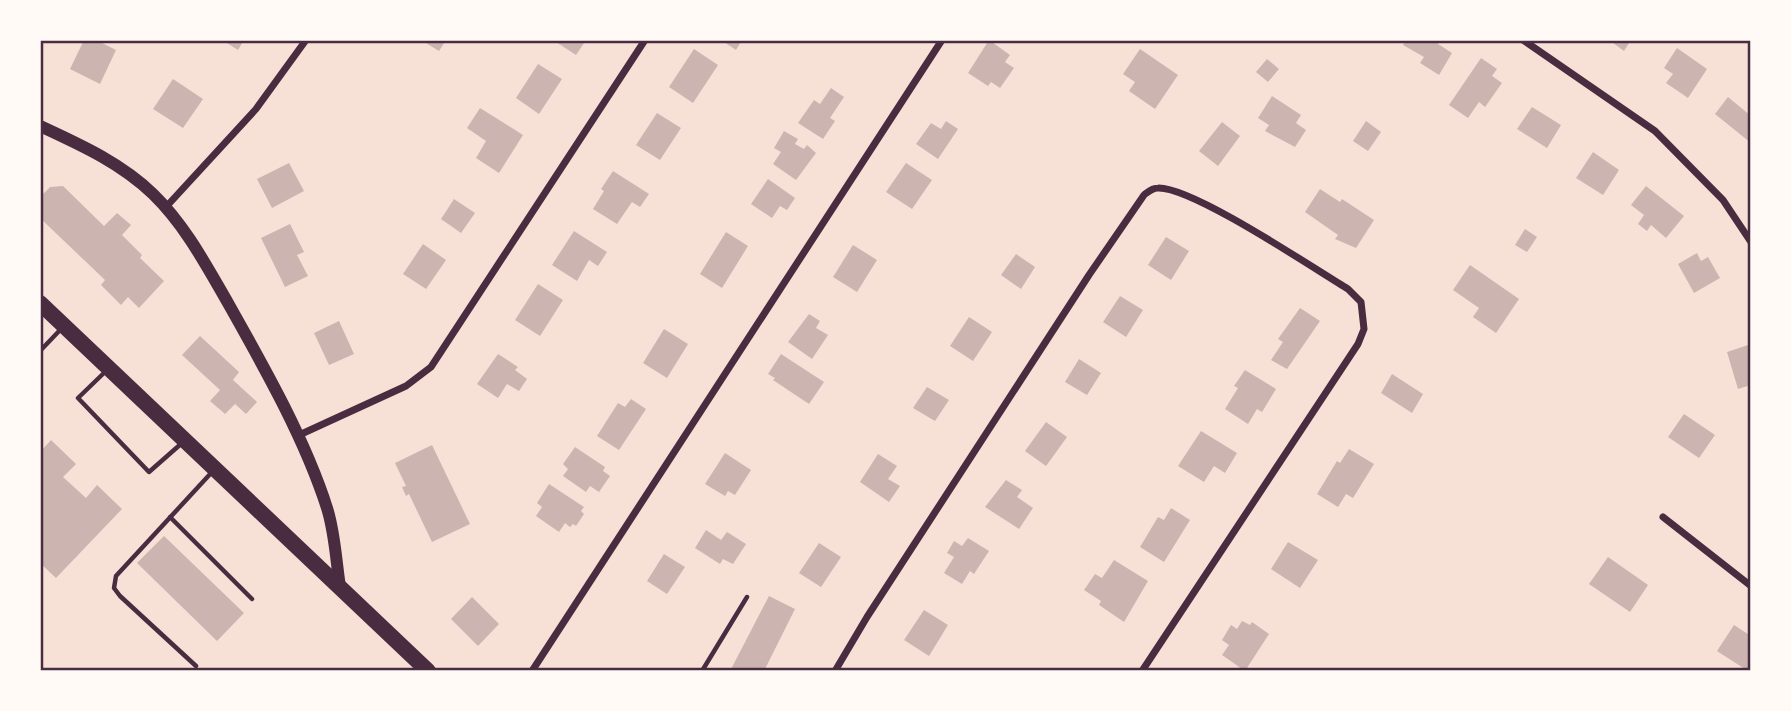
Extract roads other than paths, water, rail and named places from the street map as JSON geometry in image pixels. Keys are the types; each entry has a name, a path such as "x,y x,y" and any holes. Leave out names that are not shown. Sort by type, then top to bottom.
{"main road":[{"path":"40,303 428,671"}],"street":[{"path":"166,207 256,109 306,40"},
{"path":"297,436 406,386 430,367 645,40"},
{"path":"531,671 942,40"},
{"path":"1523,40 1655,131 1723,200 1751,242"},
{"path":"40,127 119,166 166,207 196,249 258,356 297,436 328,511 340,587"},
{"path":"835,671 867,617 1089,275 1144,195 1159,188 1186,196 1240,223 1348,289 1361,302 1364,329 1358,344 1142,671"},
{"path":"1663,517 1751,586"}],"lane":[{"path":"40,351 64,326"},
{"path":"109,368 78,398 149,472 185,440"},
{"path":"196,666 114,588 116,576 215,469"},
{"path":"170,517 252,599"},
{"path":"702,671 747,597"}]}
